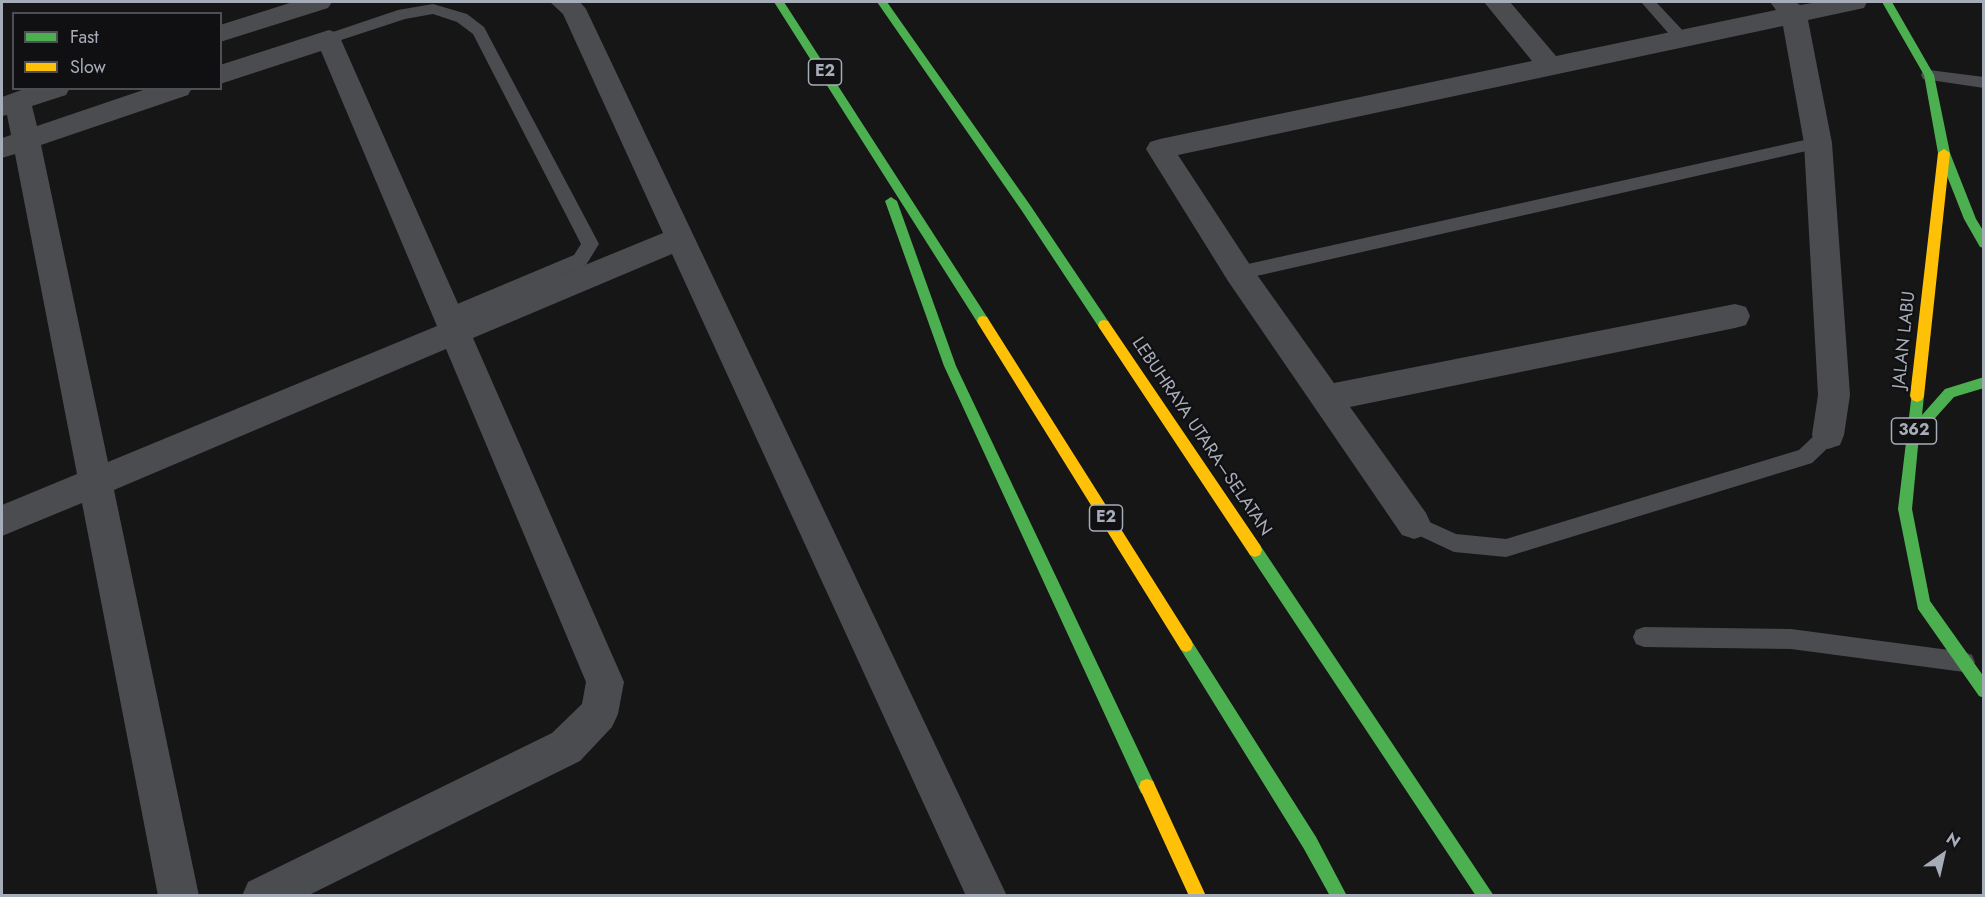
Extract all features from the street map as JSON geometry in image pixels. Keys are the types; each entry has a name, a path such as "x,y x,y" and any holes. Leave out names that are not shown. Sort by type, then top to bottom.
{"main road":[{"name":"E2","path":"778,2 870,143 1303,833 1339,896"},
{"name":"LEBUHRAYA UTARA–SELATAN","path":"882,2 1033,218 1486,896"},
{"name":"JALAN LABU","path":"1887,2 1929,75 1944,153 1970,219 1983,244"},
{"path":"870,143 950,366 1198,896"},
{"name":"JALAN LABU","path":"1944,153 1905,509 1923,604 1983,691"},
{"path":"1913,434 1950,393 1983,382"}],"street":[{"path":"222,33 319,2"},
{"path":"563,2 573,9 987,896"},
{"path":"1497,2 1550,66"},
{"path":"1414,524 1239,273 1160,149 1682,39 1788,8 1855,2"},
{"path":"1788,8 1818,143 1834,395 1828,435"},
{"path":"222,74 329,39 453,323 605,682 599,714 566,747 262,896"},
{"path":"51,90 10,104 13,144 95,482 179,896"},
{"path":"13,144 173,90"},
{"path":"2,521 453,323 680,238"},
{"path":"1326,398 1735,316"}],"lane":[{"path":"1648,2 1682,39"},
{"path":"329,39 403,14 434,9 462,18 479,31 590,244 580,260 453,323"},
{"path":"1929,75 1983,83"},
{"path":"1239,273 1818,143"},
{"path":"1414,524 1454,543 1506,548 1805,457 1828,435"},
{"path":"1644,637 1791,639 1964,662"}],"traffic: fast":[{"path":"779,2 983,321"},
{"path":"882,2 1026,208 1104,325"},
{"path":"1887,2 1929,75 1944,153 1970,219 1984,244"},
{"path":"891,201 950,366 1147,787"},
{"path":"1913,434 1950,393 1984,382"},
{"path":"1917,396 1905,509 1923,604 1984,691"},
{"path":"1255,550 1486,896"},
{"path":"1186,645 1310,843 1339,896"}],"traffic: slow":[{"path":"1917,396 1944,153"},
{"path":"983,321 1186,645"},
{"path":"1104,325 1255,550"},
{"path":"1147,787 1198,896"}]}
